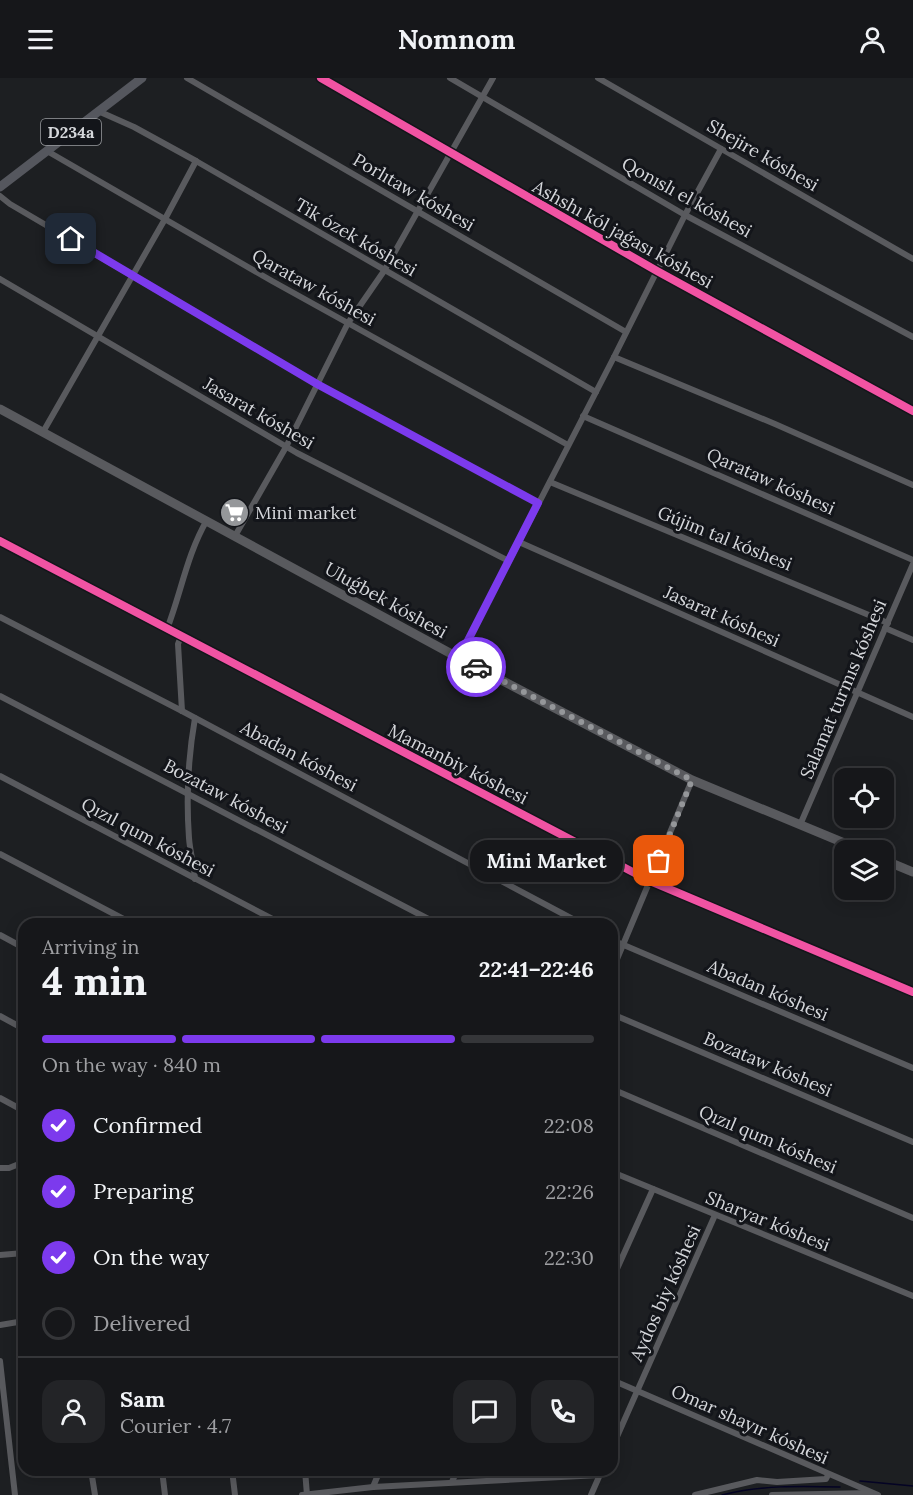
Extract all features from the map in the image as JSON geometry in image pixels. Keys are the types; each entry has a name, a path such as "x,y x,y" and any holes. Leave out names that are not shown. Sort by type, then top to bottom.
{"main road":[{"name":"D234a","path":"0,187 142,78"}],"street":[{"name":"Porlıtaw kóshesi","path":"187,78 626,332"},
{"name":"Ashshı kól jaǵası kóshesi","path":"321,78 657,271 913,411"},
{"name":"Qonıslı el kóshesi","path":"450,78 685,215 913,337"},
{"path":"235,536 285,447 348,323 384,271 493,78"},
{"name":"Shejire kóshesi","path":"598,78 913,259"},
{"name":"Tik ózek kóshesi","path":"99,111 142,131 196,161 596,392"},
{"path":"459,658 685,215 721,149"},
{"name":"Qarataw kóshesi","path":"47,151 348,323 568,445"},
{"path":"43,432 196,161"},
{"path":"0,196 317,384 538,503"},
{"name":"Jasarat kóshesi","path":"0,279 285,447 508,561"},
{"path":"614,357 913,485"},
{"name":"Uluǵbek kóshesi","path":"0,409 459,658 692,780 837,840"},
{"name":"Qarataw kóshesi","path":"584,416 913,562"},
{"name":"Gújim tal kóshesi","path":"550,482 886,625 913,640"},
{"path":"167,629 198,535 207,520"},
{"name":"Mamanbiy kóshesi","path":"0,541 650,881 913,992"},
{"name":"Jasarat kóshesi","path":"519,542 913,717"},
{"name":"Salamat turmıs kóshesi","path":"800,825 913,562"},
{"name":"Abadan kóshesi","path":"0,617 571,918"},
{"path":"181,636 178,644 182,711"},
{"name":"Bozataw kóshesi","path":"0,696 427,918"},
{"path":"195,718 188,771 189,841 195,879"},
{"name":"Qızıl qum kóshesi","path":"0,776 270,918"},
{"path":"618,957 692,780"},
{"path":"0,854 122,918"},
{"path":"894,864 913,872"},
{"path":"0,935 18,945"},
{"name":"Abadan kóshesi","path":"618,943 913,1068"},
{"path":"0,1016 18,1026"},
{"name":"Bozataw kóshesi","path":"618,1017 913,1142"},
{"name":"Qızıl qum kóshesi","path":"618,1092 913,1218"},
{"path":"0,1098 18,1108"},
{"path":"0,1168 18,1164"},
{"name":"Sharyar kóshesi","path":"618,1174 913,1296"},
{"path":"618,1267 653,1189"},
{"name":"Aydos biy kóshesi","path":"618,1435 715,1215"},
{"path":"0,1255 18,1253"},
{"path":"0,1325 18,1322"},
{"path":"0,1361 15,1495"},
{"name":"Omar shayır kóshesi","path":"618,1383 875,1494"},
{"path":"695,1495 757,1480 777,1482 826,1479 828,1475"},
{"path":"92,1476 94,1495"},
{"path":"163,1476 165,1495"},
{"path":"233,1476 235,1495"},
{"path":"305,1476 305,1495 373,1487 559,1476"},
{"path":"373,1487 378,1476"},
{"path":"452,1482 454,1476"},
{"path":"591,1495 599,1476"},
{"path":"772,1495 875,1494"}],"waterway":[{"path":"860,1481 913,1486"},
{"path":"722,1495 766,1488 840,1487"}],"cycle path":[{"path":"321,78 657,271 913,411"},
{"path":"0,541 650,881 913,992"}],"way so far":[{"path":"476,667 692,780 659,861"}],"place":[{"name":"Mini market","path":"234,512"},
{"name":"Mini Market","path":"659,861"}],"route":[{"path":"71,239 317,384 418,436 538,503 459,658 476,667"}]}
